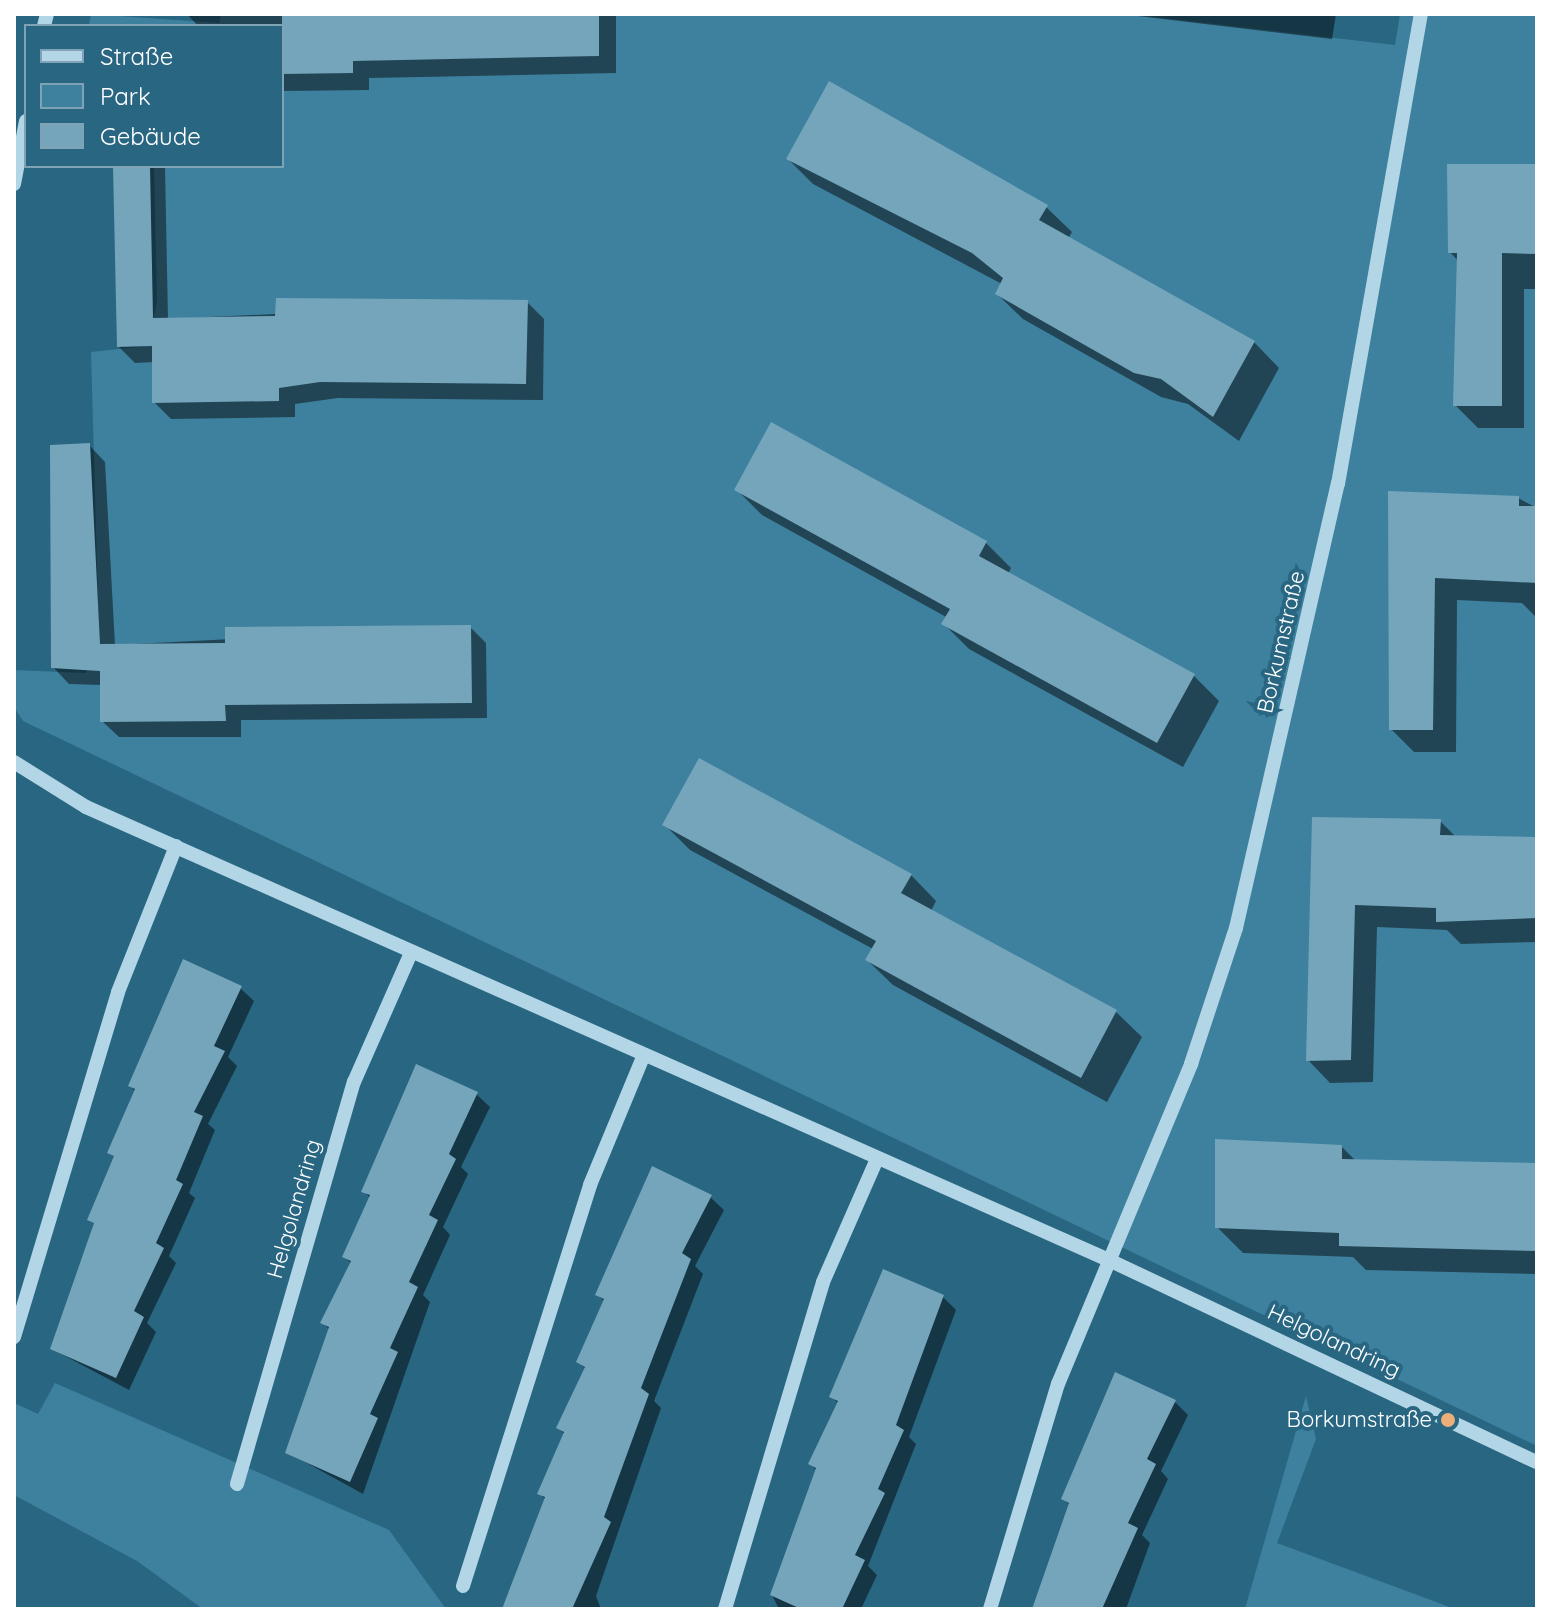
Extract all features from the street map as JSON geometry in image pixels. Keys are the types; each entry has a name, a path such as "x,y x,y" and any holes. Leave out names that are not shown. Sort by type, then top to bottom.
{"street":[{"name":"Borkumstraße","path":"1111,1261 1191,1064 1236,928 1338,484 1421,14"},
{"path":"14,184 24,132"},
{"name":"Helgolandring","path":"14,762 86,807 643,1057 1111,1261 1537,1462"},
{"path":"14,1337 118,992 176,846"},
{"name":"Helgolandring","path":"237,1484 354,1082 411,953"},
{"path":"463,1586 590,1185 643,1057"},
{"path":"725,1609 823,1282 877,1159"},
{"path":"990,1609 1058,1384 1111,1261"}],"green space":[{"path":"91,14 219,23 221,14 1129,14 1395,45 1400,14 1537,14 1537,1446 23,721 14,707 14,670 86,673 99,636 91,352 147,346 157,302 154,168 284,168 284,24 89,24"},
{"path":"55,1383 389,1530 446,1609 203,1609 137,1561 14,1495 14,1403 38,1414"},
{"path":"1306,1396 1316,1439 1277,1543 1455,1609 1245,1609"}],"building":[{"path":"282,14 599,14 599,56 353,61 353,73 284,74"},
{"path":"829,81 1048,205 1039,220 1255,341 1213,417 1161,379 1134,373 995,294 1003,278 972,253 786,159"},
{"path":"1447,164 1537,164 1537,254 1502,253 1502,406 1453,406 1457,253 1448,253"},
{"path":"113,168 150,168 153,318 275,316 276,298 528,300 526,384 320,382 279,388 279,401 152,403 152,346 117,347"},
{"path":"771,422 987,541 979,556 1195,674 1157,743 941,624 950,609 734,490"},
{"path":"90,443 100,644 225,643 225,627 471,625 472,703 225,705 226,721 100,722 100,671 51,668 50,445"},
{"path":"1388,491 1519,496 1519,506 1537,506 1537,583 1435,578 1433,730 1389,730"},
{"path":"699,758 912,874 901,893 1117,1010 1081,1078 865,960 876,941 662,825"},
{"path":"1312,817 1441,819 1440,835 1537,837 1537,918 1436,922 1436,908 1355,905 1351,1060 1306,1061"},
{"path":"183,959 242,986 214,1046 225,1051 194,1112 203,1116 176,1180 183,1184 156,1243 164,1248 134,1311 144,1317 116,1378 50,1349 94,1223 87,1220 114,1156 107,1153 135,1089 128,1086"},
{"path":"416,1064 478,1092 449,1154 456,1159 429,1215 438,1220 409,1282 418,1287 390,1348 398,1352 370,1414 378,1418 350,1482 285,1453 329,1327 320,1323 351,1261 342,1257 370,1195 361,1192"},
{"path":"1215,1139 1342,1145 1342,1159 1537,1163 1537,1251 1339,1246 1339,1233 1215,1228"},
{"path":"652,1166 712,1195 682,1253 691,1259 641,1388 649,1394 604,1517 611,1522 572,1609 502,1609 545,1497 537,1494 564,1432 556,1428 585,1367 576,1362 604,1299 595,1295"},
{"path":"883,1269 944,1295 896,1425 904,1430 878,1489 885,1493 855,1555 865,1560 842,1609 801,1609 770,1595 816,1468 808,1464 838,1401 829,1397"},
{"path":"1115,1372 1176,1400 1147,1459 1156,1464 1128,1523 1138,1528 1102,1609 1032,1609 1069,1503 1061,1499"}],"place":[{"name":"Borkumstraße","path":"1448,1420"}]}
